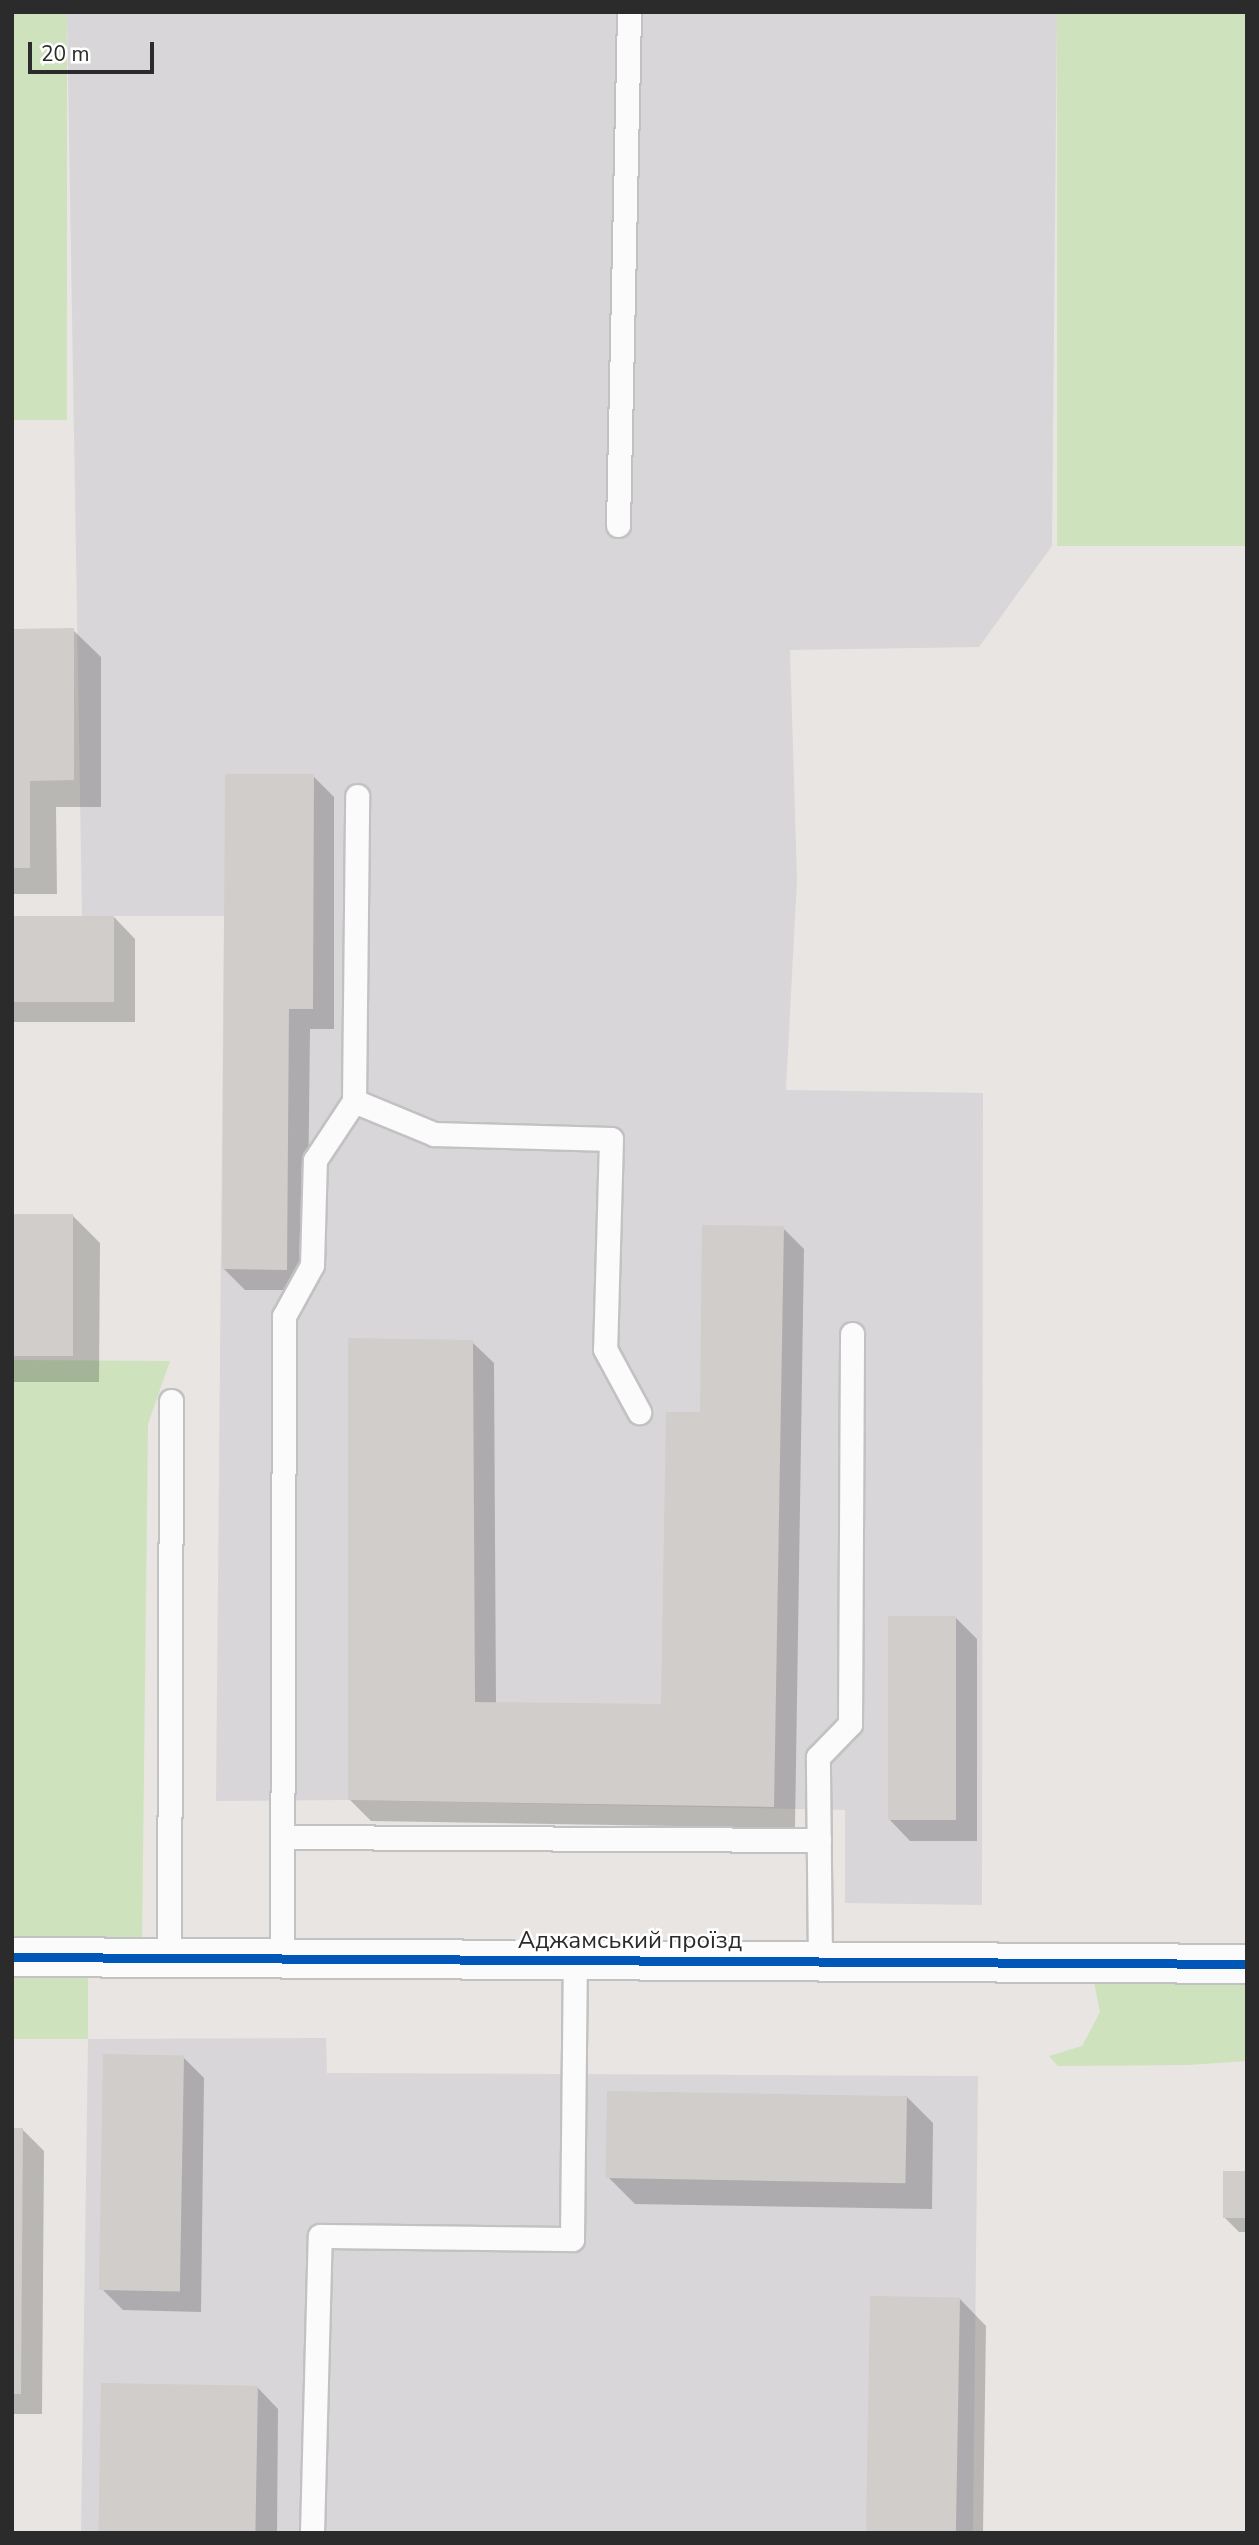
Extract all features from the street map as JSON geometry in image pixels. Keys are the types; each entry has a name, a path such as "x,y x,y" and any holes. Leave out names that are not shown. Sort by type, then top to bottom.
{"street":[{"name":"Аджамський проїзд","path":"12,1957 1247,1964"}],"lane":[{"path":"618,525 629,12"},
{"path":"282,1958 284,1316 312,1265 315,1160 355,1101 357,796"},
{"path":"355,1101 434,1134 611,1139 605,1349 639,1412"},
{"path":"820,1961 818,1757 850,1724 852,1334"},
{"path":"169,1957 170,1401"},
{"path":"282,1837 819,1840"},
{"path":"312,2533 320,2236 572,2239 575,1960"}],"shaded area":[{"path":"67,12 1057,12 1052,546 979,647 790,650 797,879 786,1090 983,1093 982,1905 845,1903 845,1810 348,1800 216,1801 224,916 82,916"},
{"path":"326,2038 327,2073 978,2076 973,2533 81,2533 88,2039"}],"green space":[{"path":"12,12 67,12 67,420 12,420"},
{"path":"1057,12 1247,12 1247,546 1057,546"},
{"path":"12,1360 170,1361 148,1424 142,1943 12,1942"},
{"path":"12,1970 88,1970 88,2039 12,2039"},
{"path":"1247,1980 1247,2061 1187,2065 1058,2066 1049,2056 1082,2046 1100,2012 1094,1982"}],"building":[{"path":"74,628 74,780 30,781 30,868 12,868 12,629"},
{"path":"225,774 314,774 313,1009 289,1009 287,1270 222,1269"},
{"path":"12,916 114,916 114,1002 12,1002"},
{"path":"12,1214 73,1214 73,1356 12,1356"},
{"path":"702,1225 784,1226 774,1807 348,1800 348,1338 473,1340 475,1702 661,1704 666,1412 700,1412"},
{"path":"888,1616 956,1616 956,1820 888,1820"},
{"path":"103,2054 184,2055 180,2291 99,2290"},
{"path":"607,2091 907,2096 905,2183 605,2178"},
{"path":"12,2128 23,2128 21,2394 12,2394"},
{"path":"1223,2171 1247,2171 1247,2218 1223,2218"},
{"path":"870,2296 960,2298 956,2533 866,2533"},
{"path":"101,2383 258,2386 255,2533 98,2533"}],"cycle path":[{"path":"12,1957 1247,1964"}]}
